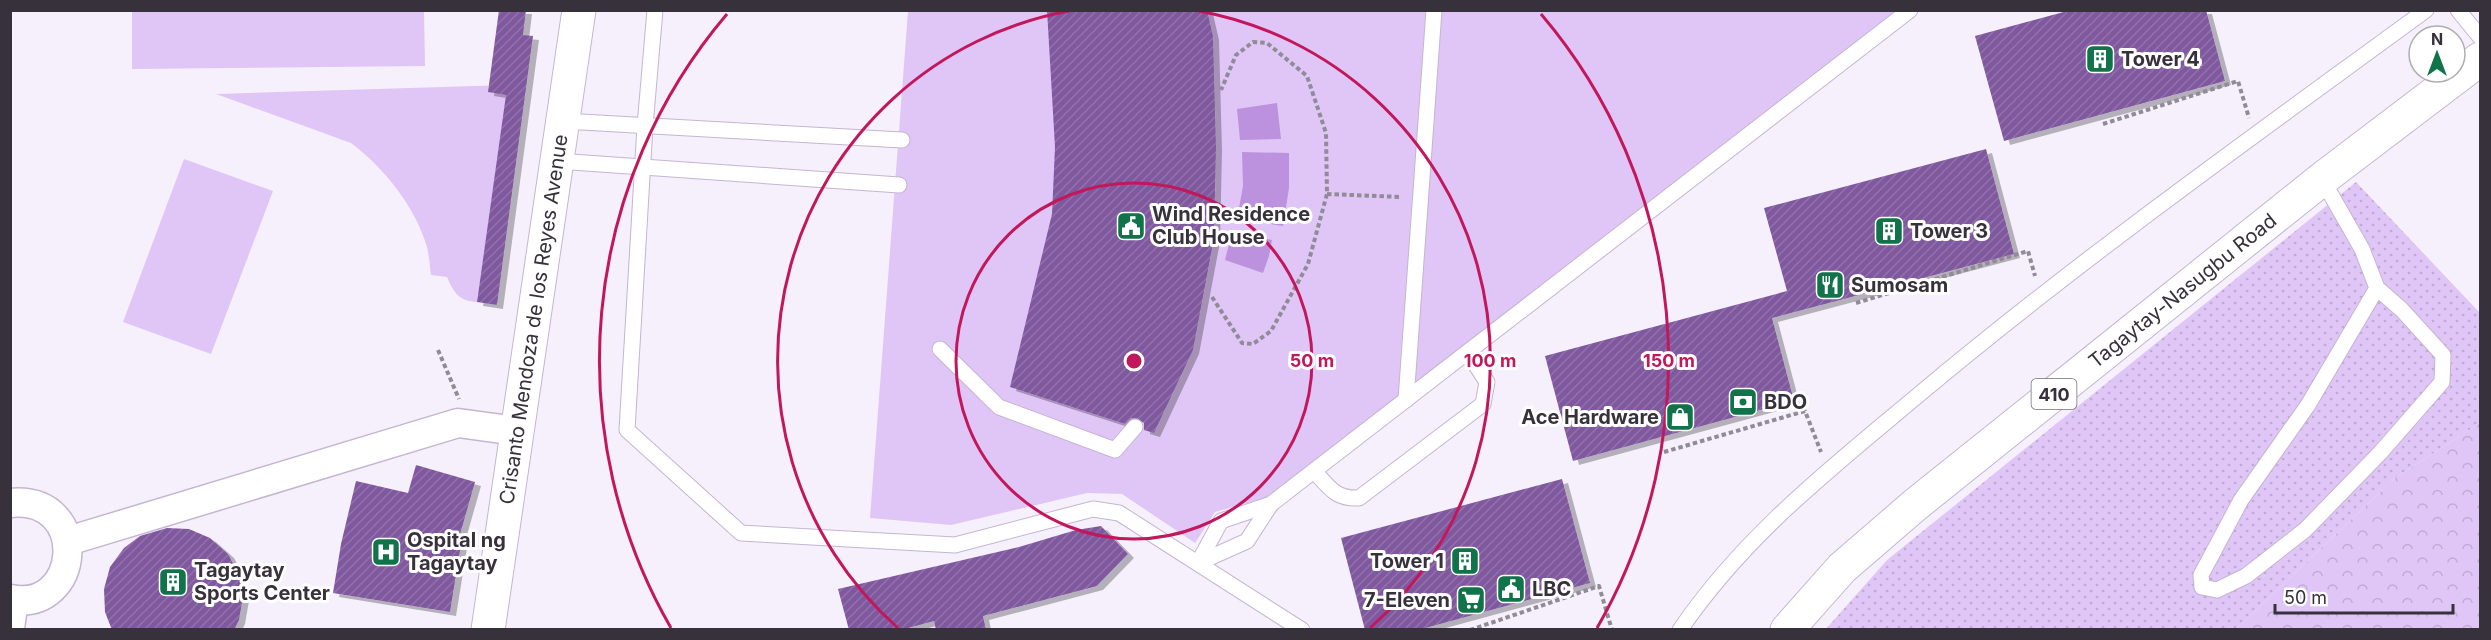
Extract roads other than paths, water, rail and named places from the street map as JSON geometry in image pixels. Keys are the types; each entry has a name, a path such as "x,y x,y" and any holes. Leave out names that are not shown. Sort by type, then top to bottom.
{"main road":[{"name":"Crisanto Mendoza de los Reyes Avenue","path":"488,630 579,10"},
{"name":"Tagaytay-Nasugbu Road","path":"1787,630 1842,568 1907,512 2322,179 2481,59"}],"street":[{"path":"68,541 458,423 516,431"},
{"path":"10,504 24,502 39,506 52,514 62,526 68,541 69,556 65,571 57,584 37,597 12,599 10,628"}],"lane":[{"path":"655,10 645,126 627,430 741,532 955,545 1093,509 1119,513 1302,630"},
{"path":"1406,400 1434,10"},
{"path":"1198,562 1221,521 1271,504 1910,10"},
{"path":"1680,630 1696,605 1762,529 1828,470 2041,294 2426,10"},
{"path":"2458,10 2481,37"},
{"path":"563,121 902,140"},
{"path":"557,161 899,185"},
{"path":"2322,179 2362,249 2377,288 2402,310 2443,356 2442,382 2380,453 2305,530 2246,576 2217,590 2202,587 2202,575 2241,500 2308,405 2377,288"},
{"path":"940,349 999,407 1115,450 1135,427"},
{"path":"1314,471 1334,492 1345,499 1359,498 1483,404 1487,382 1468,353"},
{"path":"1198,562 1247,541 1271,504"}],"place":[{"name":"Tower 4","path":"2100,59"},
{"name":"Wind Residence Club House","path":"1131,226"},
{"name":"Tower 3","path":"1889,231"},
{"name":"Sumosam","path":"1830,285"},
{"name":"BDO","path":"1743,402"},
{"name":"Ace Hardware","path":"1680,417"},
{"name":"Ospital ng Tagaytay","path":"386,552"},
{"name":"Tower 1","path":"1465,561"},
{"name":"Tagaytay Sports Center","path":"173,582"},
{"name":"LBC","path":"1511,589"},
{"name":"7-Eleven","path":"1471,600"}]}
